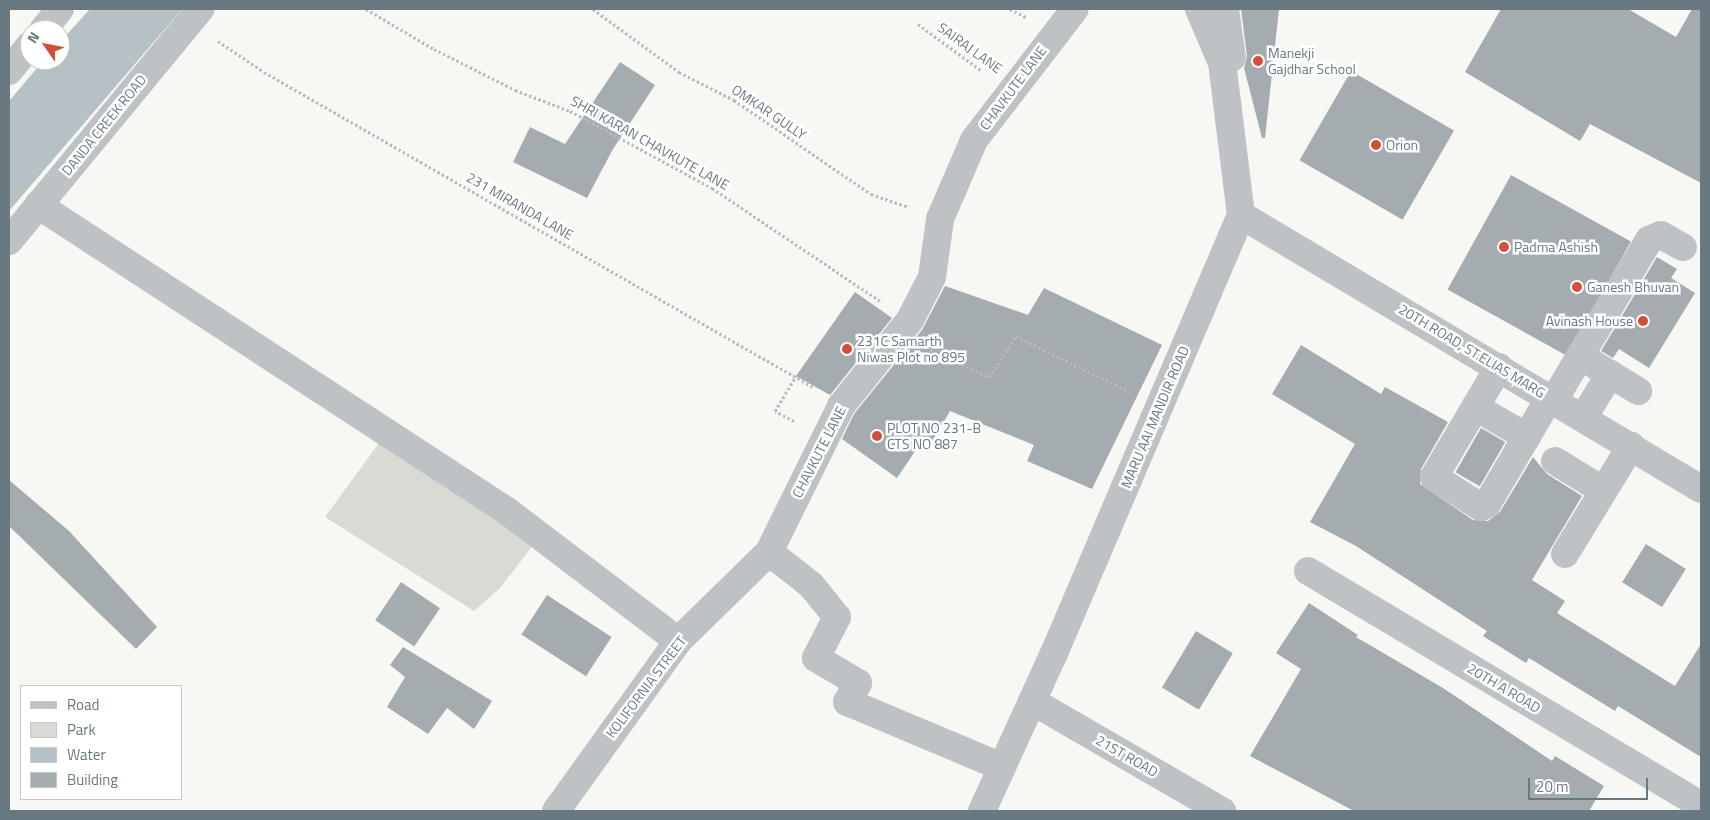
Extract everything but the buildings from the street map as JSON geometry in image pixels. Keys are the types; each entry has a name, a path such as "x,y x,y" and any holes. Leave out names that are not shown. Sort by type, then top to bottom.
{"street":[{"path":"51,20 60,9"},
{"name":"DANDA CREEK ROAD","path":"9,241 200,9"},
{"name":"CHAVKUTE LANE","path":"769,552 841,406 904,328 932,277 940,218 974,140 1009,90 1075,9"},
{"path":"1216,9 1241,111"},
{"path":"1216,9 1241,215"},
{"path":"9,71 20,57"},
{"path":"38,205 507,511 678,641"},
{"name":"20TH ROAD, ST.ELIAS MARG","path":"1241,215 1701,489"},
{"name":"MARU AAI MANDIR ROAD","path":"982,811 1032,702 1241,215"},
{"path":"1499,368 1435,479 1481,507 1485,507 1527,437 1580,356 1649,240 1661,235 1683,247"},
{"path":"1580,356 1638,391"},
{"path":"1583,418 1610,374"},
{"path":"1475,407 1527,437"},
{"path":"1565,554 1631,446"},
{"path":"1555,461 1604,490"},
{"path":"769,552 811,585 837,617 816,658 858,683 848,702 1002,767"},
{"name":"KOLIFORNIA STREET","path":"556,811 678,641 769,552"},
{"name":"20TH A ROAD","path":"1308,571 1701,805"},
{"name":"21ST ROAD","path":"1032,702 1222,811"}],"path":[{"name":"SHRI KARAN CHAVKUTE LANE","path":"366,9 434,49 515,90 570,110 712,188 904,328 989,378 1016,336 1160,405"},
{"name":"OMKAR GULLY","path":"593,9 679,72 734,100 871,194 940,218"},
{"name":"SAIRAJ LANE","path":"918,24 1009,90"},
{"name":"231 MIRANDA LANE","path":"215,39 264,72 796,376 841,406"},
{"path":"796,376 775,411 824,438"}],"green space":[{"path":"385,435 534,544 500,588 474,611 325,517"}],"water":[{"path":"90,9 182,9 9,211 9,101 35,70 70,70 70,31"}],"place":[{"name":"Manekji Gajdhar School","path":"1258,61"},
{"name":"Orion","path":"1376,145"},
{"name":"Padma Ashish","path":"1504,247"},
{"name":"Ganesh Bhuvan","path":"1577,287"},
{"name":"Avinash House","path":"1643,321"},
{"name":"231C Samarth Niwas Plot no 895","path":"847,349"},
{"name":"PLOT NO 231-B CTS NO 887","path":"877,436"}]}
